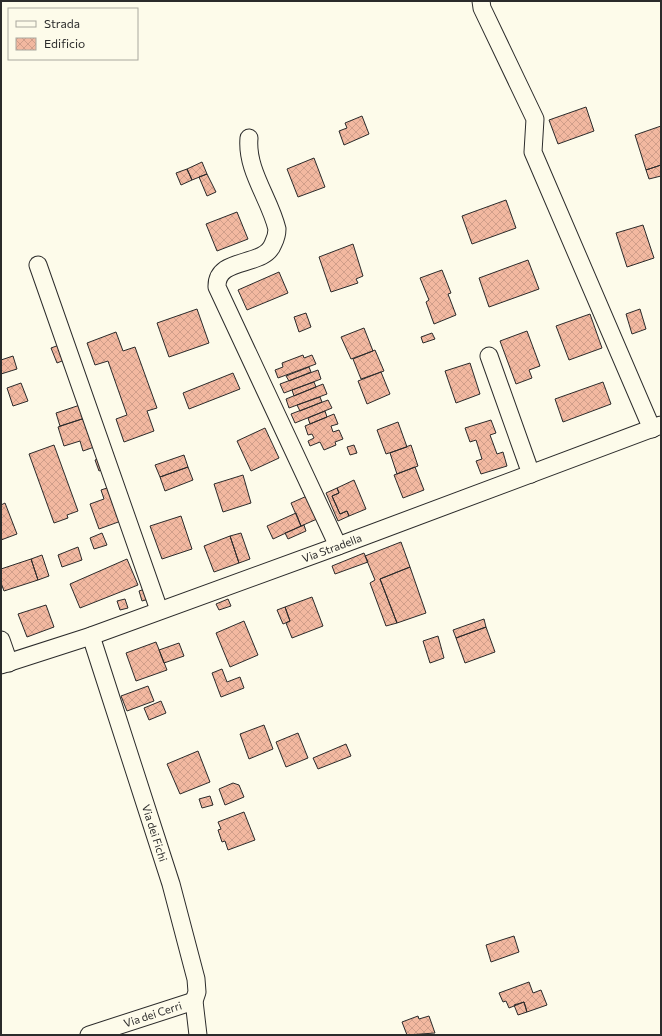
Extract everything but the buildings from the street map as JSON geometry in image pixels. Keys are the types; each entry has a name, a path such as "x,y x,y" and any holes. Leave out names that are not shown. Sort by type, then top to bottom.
{"street":[{"path":"481,1 482,8 535,119 533,152 656,427"},
{"path":"248,138 250,159 277,230 273,245 268,253 222,271 217,280 217,286 338,546"},
{"path":"38,265 159,610"},
{"path":"489,356 531,474"},
{"name":"Via Stradella","path":"5,664 90,636 338,546 656,427"},
{"name":"Via dei Fichi","path":"90,636 171,884 196,979 194,1001 198,1035"},
{"path":"1,640 5,664"},
{"name":"Via dei Cerri","path":"89,1035 194,1001"}]}
